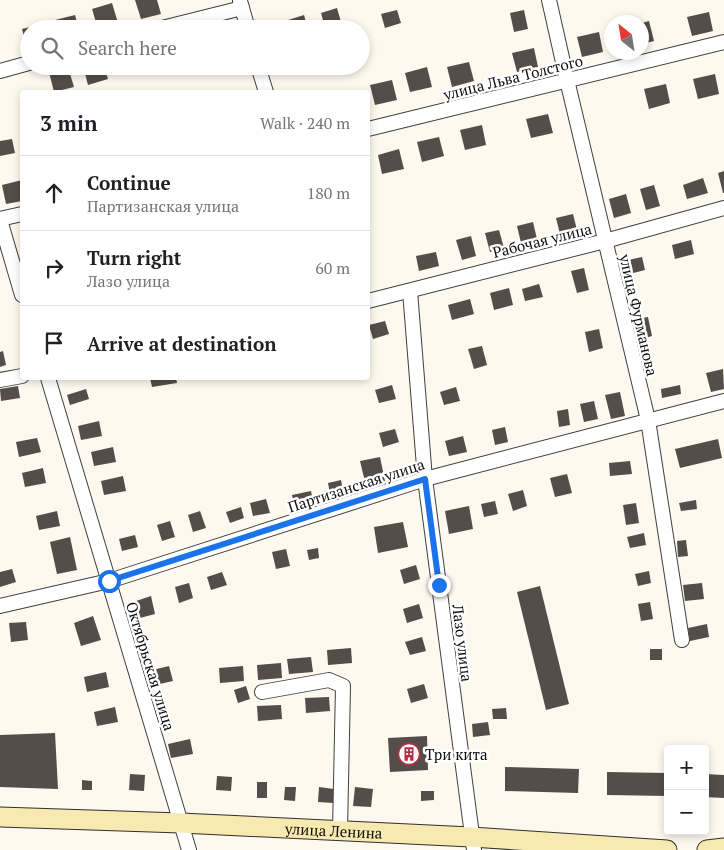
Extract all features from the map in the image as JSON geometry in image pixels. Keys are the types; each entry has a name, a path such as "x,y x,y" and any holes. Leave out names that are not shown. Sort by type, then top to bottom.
{"main road":[{"name":"улица Ленина","path":"0,817 340,831 473,844 667,850"},
{"path":"707,850 724,848"}],"street":[{"name":"улица Фурманова","path":"549,0 566,80 648,420 682,640"},
{"path":"188,20 241,4 245,20"},
{"name":"улица Льва Толстого","path":"370,129 724,42"},
{"path":"0,71 20,65"},
{"path":"261,75 265,90"},
{"name":"Рабочая улица","path":"370,301 605,241 724,208"},
{"path":"20,215 0,220 20,287"},
{"name":"Лазо улица","path":"410,291 425,479 473,844"},
{"path":"0,380 20,376"},
{"name":"Октябрьская улица","path":"49,380 189,850"},
{"name":"Партизанская улица","path":"0,606 109,581 425,479 724,401"},
{"path":"262,692 329,680 343,686 340,831"}],"building":[{"path":"135,0 157,0 161,14 141,19"},
{"path":"112,3 117,20 95,20 92,9"},
{"path":"337,8 340,20 323,20 321,13"},
{"path":"397,10 401,23 385,28 381,14"},
{"path":"524,10 528,29 514,32 510,13"},
{"path":"709,12 713,31 692,36 687,17"},
{"path":"75,15 76,20 55,20"},
{"path":"304,15 305,20 288,20"},
{"path":"649,21 654,41 649,42"},
{"path":"599,32 603,52 582,57 577,37"},
{"path":"534,48 538,67 517,72 512,53"},
{"path":"469,62 474,81 452,87 447,67"},
{"path":"427,67 432,87 410,92 405,73"},
{"path":"715,74 719,94 698,99 693,79"},
{"path":"50,75 70,75 74,87 54,90"},
{"path":"85,75 107,75 108,79 88,85"},
{"path":"392,80 397,100 375,105 370,85"},
{"path":"666,84 670,103 649,109 644,89"},
{"path":"548,114 553,133 531,138 526,119"},
{"path":"482,125 486,145 465,150 460,130"},
{"path":"439,137 444,156 422,162 417,142"},
{"path":"12,139 15,153 0,156 0,141"},
{"path":"399,149 404,169 382,174 378,155"},
{"path":"724,171 724,193 723,193 718,173"},
{"path":"703,178 708,193 687,199 683,185"},
{"path":"20,180 20,201 6,204 2,185"},
{"path":"654,185 660,206 646,210 640,189"},
{"path":"626,194 631,213 614,218 609,199"},
{"path":"573,214 577,230 560,234 556,218"},
{"path":"533,222 537,239 521,243 517,226"},
{"path":"499,230 504,248 490,252 485,233"},
{"path":"471,236 476,256 462,260 456,240"},
{"path":"691,240 694,254 675,259 672,245"},
{"path":"436,252 439,266 419,271 416,256"},
{"path":"642,257 645,270 622,276 619,262"},
{"path":"584,268 589,290 577,293 571,271"},
{"path":"539,284 543,297 525,301 522,289"},
{"path":"509,288 513,305 494,310 490,293"},
{"path":"470,299 474,314 452,320 448,305"},
{"path":"648,317 652,336 638,340 633,320"},
{"path":"385,321 389,334 373,339 370,325"},
{"path":"599,329 603,348 589,352 585,332"},
{"path":"482,346 487,365 474,369 468,349"},
{"path":"3,351 6,365 0,367 0,352"},
{"path":"723,369 724,389 711,392 706,373"},
{"path":"150,380 176,380 177,383 152,387"},
{"path":"392,385 396,399 379,403 375,390"},
{"path":"680,385 681,394 662,398 661,389"},
{"path":"18,386 20,398 1,401 0,389"},
{"path":"456,387 460,401 444,405 440,392"},
{"path":"86,389 89,399 70,405 67,395"},
{"path":"620,392 625,416 611,419 605,395"},
{"path":"594,401 598,419 584,422 580,404"},
{"path":"568,409 570,425 559,427 557,411"},
{"path":"99,421 102,436 81,440 78,426"},
{"path":"505,427 508,442 495,445 492,430"},
{"path":"395,429 399,442 383,447 379,433"},
{"path":"463,436 467,452 449,456 445,441"},
{"path":"37,438 41,452 19,457 16,442"},
{"path":"718,439 722,458 680,468 675,449"},
{"path":"113,447 116,462 94,466 91,452"},
{"path":"380,457 385,481 366,486 360,461"},
{"path":"630,461 632,474 610,476 609,463"},
{"path":"43,468 46,483 25,487 22,473"},
{"path":"567,474 572,493 555,497 550,478"},
{"path":"123,476 126,491 104,495 101,481"},
{"path":"341,480 343,491 330,494 328,483"},
{"path":"523,490 527,506 513,511 508,494"},
{"path":"311,491 313,501 294,505 292,495"},
{"path":"266,499 270,513 253,516 250,503"},
{"path":"696,500 697,509 681,511 679,503"},
{"path":"495,501 498,514 484,517 481,504"},
{"path":"636,503 639,523 626,525 623,505"},
{"path":"469,506 473,529 449,534 445,511"},
{"path":"241,507 244,518 230,523 226,512"},
{"path":"57,511 60,526 39,530 36,516"},
{"path":"200,511 206,528 193,532 188,515"},
{"path":"170,521 175,537 162,541 157,525"},
{"path":"403,522 408,547 378,553 374,527"},
{"path":"644,533 646,545 630,548 627,537"},
{"path":"135,535 138,547 122,551 119,539"},
{"path":"70,537 77,570 57,574 50,542"},
{"path":"686,540 688,556 678,557 677,541"},
{"path":"318,548 319,558 309,560 307,550"},
{"path":"286,549 290,566 276,569 272,552"},
{"path":"416,565 420,579 404,584 400,570"},
{"path":"12,569 16,582 0,587 0,572"},
{"path":"649,571 651,583 638,586 635,574"},
{"path":"222,572 227,585 211,590 207,577"},
{"path":"189,583 193,598 179,603 175,587"},
{"path":"702,583 704,599 685,601 683,585"},
{"path":"540,586 569,704 546,710 517,592"},
{"path":"151,596 155,614 140,618 136,601"},
{"path":"650,602 653,619 641,621 638,604"},
{"path":"419,604 423,618 407,623 403,609"},
{"path":"93,616 101,640 81,646 74,623"},
{"path":"26,622 28,640 11,642 9,623"},
{"path":"707,624 709,637 690,641 688,628"},
{"path":"422,637 426,651 410,655 405,642"},
{"path":"351,648 352,663 328,665 327,650"},
{"path":"650,649 662,649 662,660 650,660"},
{"path":"311,657 313,672 289,674 287,659"},
{"path":"281,663 282,678 258,680 257,665"},
{"path":"169,666 173,681 151,686 148,671"},
{"path":"243,666 244,681 220,683 219,668"},
{"path":"106,672 109,687 87,692 84,677"},
{"path":"424,684 428,698 411,703 407,689"},
{"path":"246,686 250,699 238,703 234,690"},
{"path":"329,697 330,711 306,713 305,698"},
{"path":"281,705 282,719 258,721 257,706"},
{"path":"115,707 118,722 97,726 94,712"},
{"path":"506,708 507,719 493,719 492,709"},
{"path":"488,722 490,735 473,737 472,724"},
{"path":"55,733 58,789 0,787 0,735"},
{"name":"Три кита","path":"427,736 428,770 390,772 388,738"},
{"path":"190,739 193,754 171,758 168,744"},
{"path":"505,767 579,769 578,793 505,791"},
{"path":"607,772 664,773 664,796 607,795"},
{"path":"130,774 145,775 144,791 129,790"},
{"path":"709,774 724,775 724,798 709,797"},
{"path":"217,776 232,777 231,791 216,790"},
{"path":"82,780 92,781 92,790 82,790"},
{"path":"257,782 267,782 267,798 257,798"},
{"path":"285,787 296,787 295,801 284,800"},
{"path":"319,787 334,789 333,803 318,802"},
{"path":"355,787 373,789 371,807 353,806"},
{"path":"421,791 434,791 434,800 421,801"}],"place":[{"name":"Три кита","path":"409,754"}],"route":[{"path":"109,581 425,479 439,585"}]}
